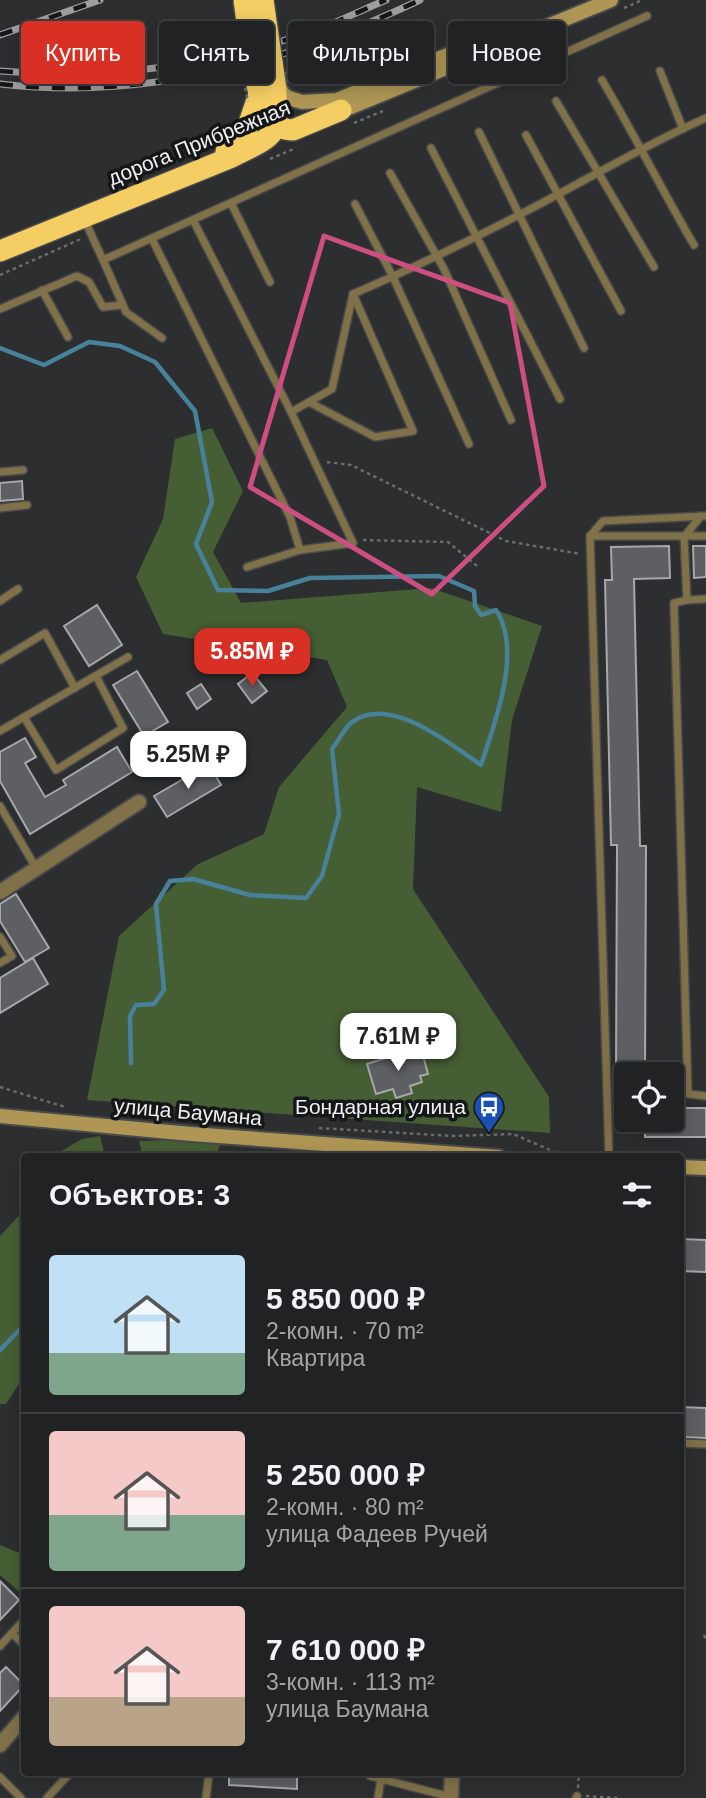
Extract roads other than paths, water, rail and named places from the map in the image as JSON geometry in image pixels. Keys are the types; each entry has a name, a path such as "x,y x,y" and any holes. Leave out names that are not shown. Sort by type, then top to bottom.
{"highway":[{"path":"244,0 251,21"},
{"path":"263,0 264,21"},
{"path":"211,164 245,135 262,84"},
{"path":"232,157 268,136 275,123 269,84"},
{"path":"259,94 275,123 285,130 293,130 341,110"},
{"name":"дорога Прибрежная","path":"0,251 232,157"}],"main road":[{"path":"274,80 289,99 316,102 337,100 542,17 593,0"},
{"name":"дорога Прибрежная","path":"232,157 611,0"},
{"name":"улица Баумана","path":"0,1116 177,1133 441,1153"},
{"path":"684,1167 706,1168"}],"street":[{"path":"0,892 139,802"},
{"path":"0,1745 21,1720"},
{"path":"451,1797 452,1776"}],"lane":[{"path":"103,260 647,16"},
{"path":"660,71 683,128"},
{"path":"602,80 643,148 656,179 694,245"},
{"path":"556,101 600,170 654,267"},
{"path":"353,294 393,277 706,118"},
{"path":"479,132 517,215 584,348"},
{"path":"526,135 621,312"},
{"path":"431,148 560,399"},
{"path":"390,173 444,269 511,420"},
{"path":"231,203 270,282"},
{"path":"355,204 393,277 469,444"},
{"path":"83,217 125,312 162,338"},
{"path":"193,220 317,461 353,543 300,550 247,567"},
{"path":"152,239 290,517 300,550"},
{"path":"0,309 77,276 84,277 103,307 122,305"},
{"path":"42,290 68,337"},
{"path":"291,412 332,389 353,294"},
{"path":"309,402 375,437 413,431 353,294"},
{"path":"0,472 23,470"},
{"path":"0,508 27,505"},
{"path":"609,1153 590,536 603,521 704,516"},
{"path":"687,600 684,537 704,516"},
{"path":"590,536 706,536"},
{"path":"0,601 18,589"},
{"path":"706,599 674,603 688,1094 706,1096"},
{"path":"0,660 45,634 75,688"},
{"path":"0,731 128,657"},
{"path":"24,717 56,770 123,729 96,676"},
{"path":"0,806 36,868"},
{"path":"0,937 12,956 0,963"},
{"path":"684,1443 706,1444"},
{"path":"0,1646 21,1623"},
{"path":"12,1633 21,1642"},
{"path":"47,1798 67,1776"},
{"path":"206,1798 209,1776"},
{"path":"374,1776 451,1797"},
{"path":"0,1777 21,1798"},
{"path":"378,1798 381,1779"}],"waterway":[{"path":"0,348 44,365 89,342 120,346 155,362 195,411 212,502 196,544 218,590 268,591 310,578 439,576 474,591 475,606 481,615 496,610 504,627 507,645 504,687 481,765 419,725 384,714 367,715 352,722 332,749 339,814 322,876 306,898 250,895 193,879 170,881 156,904 164,990 154,1004 136,1005 130,1016 131,1063"},
{"path":"0,1350 21,1328"}],"railway":[{"path":"0,35 100,0"},
{"path":"0,71 78,74 194,62 232,55 307,33 386,0"},
{"path":"0,84 55,88 109,87 216,72 320,42 420,0"}],"place":[{"name":"Бондарная улица","path":"489,1134"}]}
